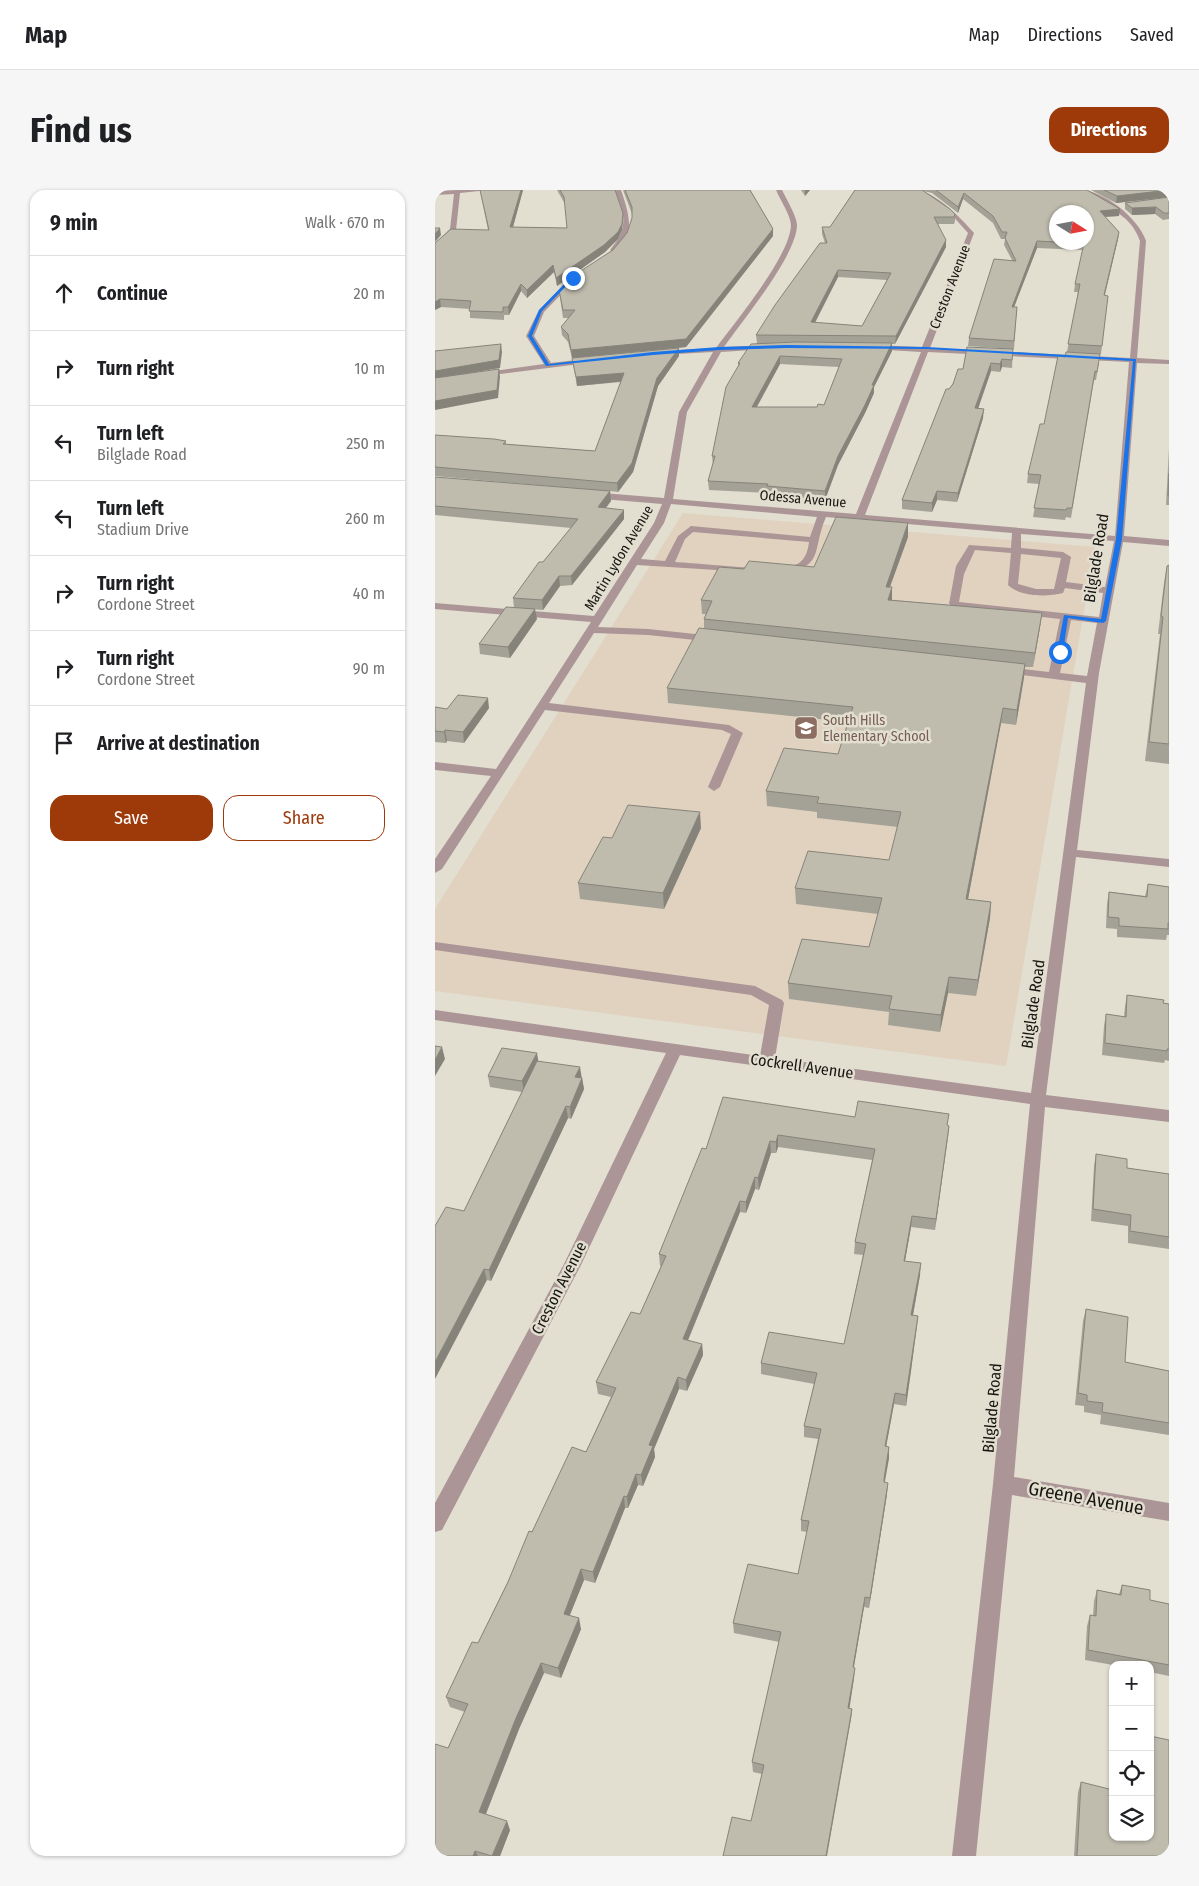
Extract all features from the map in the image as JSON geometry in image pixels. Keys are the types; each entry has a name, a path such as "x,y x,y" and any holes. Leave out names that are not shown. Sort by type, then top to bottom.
{"street":[{"path":"435,193 486,190"},
{"path":"609,254 626,235 628,219 618,190"},
{"name":"Martin Lydon Avenue","path":"435,869 499,773 659,523 668,501 683,412 719,348 762,289 783,256 791,239 794,224 779,190"},
{"name":"Creston Avenue","path":"859,518 971,233 953,213 918,190"},
{"name":"Bilglade Road","path":"964,1856 1003,1484 1038,1100 1072,853 1093,680 1119,539 1135,360 1143,241 1141,232 1119,207 1083,190"},
{"path":"435,247 453,230 457,192"},
{"path":"548,365 530,336 541,311 562,288 580,274"},
{"path":"867,346 1169,362"},
{"path":"653,354 719,348 776,347"},
{"path":"472,376 598,359"},
{"name":"Odessa Avenue","path":"580,494 1169,543"},
{"path":"634,562 792,570 805,564 811,556 815,540 815,530 821,515"},
{"path":"669,564 681,538 691,529 815,540"},
{"path":"1017,530 1015,543 1016,551 1013,585 1021,589 1059,591 1062,585 1066,557 1063,555 1016,551 972,547 967,552 955,589 954,604 1103,621"},
{"path":"1062,585 1109,591"},
{"path":"435,606 597,619"},
{"path":"1054,675 1066,616"},
{"path":"590,630 648,632 727,640"},
{"path":"995,668 1093,680"},
{"path":"542,706 725,727 737,733 714,787"},
{"path":"435,766 499,773"},
{"path":"1072,853 1169,863"},
{"path":"435,946 755,991 777,1003 767,1062"},
{"name":"Cockrell Avenue","path":"435,1015 1038,1100 1169,1116"},
{"name":"Creston Avenue","path":"435,1523 571,1265 675,1049"},
{"name":"Greene Avenue","path":"1003,1484 1169,1512"}],"shaded area":[{"name":"South Hills Elementary School","path":"683,513 1095,547 1006,1066 435,991 435,909"}],"building":[{"path":"480,190 521,190 510,227 567,228 564,197 560,190 615,190 623,213 622,224 618,232 604,245 556,278 553,265 527,290 521,284 508,307 503,307 503,312 469,311 471,301 440,299 435,302 435,243 451,229 489,230"},
{"path":"625,190 750,190 773,229 686,339 571,350 568,334 561,327 575,310 563,310 559,290 576,274 613,250 627,233 632,218 632,207"},
{"path":"855,190 922,190 955,214 954,217 934,217 946,240 896,336 756,335 775,305 820,243 827,243 822,227 830,227","holes":["838,270 891,273 862,326 811,322"]},
{"path":"936,190 1087,190 1120,209 1100,211 1119,232 1104,295 1108,296 1102,346 1068,344 1080,284 1075,284 1082,250 1094,250 1094,205 1049,205 1049,242 1037,241 1012,307 1017,307 1014,341 969,338 994,259 1016,261 1005,238 1007,232 1002,232 993,216 964,193 958,207"},
{"path":"1104,190 1169,190 1117,196"},
{"path":"1169,197 1169,213 1164,213 1156,207 1132,208 1125,203"},
{"path":"796,342 892,343 872,385 874,385 865,405 838,456 825,491 767,486 768,484 708,481 715,456 712,456 726,387 740,363 738,363 751,344","holes":["780,356 842,359 824,405 818,404 817,407 752,407"]},
{"path":"501,344 499,360 435,371 435,351"},
{"path":"967,347 1013,349 1012,360 1002,359 1000,364 991,363 975,408 984,409 958,493 937,491 932,503 902,500 946,389 949,389 953,384 958,369 963,369"},
{"path":"679,348 657,378 632,463 617,483 435,467 435,435 506,441 503,444 595,451 624,373 576,377 572,358"},
{"path":"1066,352 1100,354 1097,372 1095,371 1072,508 1067,508 1066,510 1034,508 1041,475 1028,474 1040,424 1044,424 1058,356 1065,357"},
{"path":"499,369 497,390 435,401 435,378"},
{"path":"435,477 610,491 598,507 624,510 571,576 559,576 542,600 513,598 539,562 543,562 578,519 435,506"},
{"path":"836,517 908,523 886,587 892,587 888,600 1042,613 1035,653 704,619 712,601 701,600 719,567 744,569 749,561 814,567"},
{"path":"1169,565 1169,744 1149,742 1163,617 1161,616 1167,566"},
{"path":"506,607 535,609 508,647 479,644"},
{"path":"699,628 1025,664 1017,710 1003,708 966,899 991,902 978,980 949,977 941,1015 889,1009 892,996 788,983 802,939 869,947 882,898 795,888 808,851 889,860 901,812 817,803 819,797 766,791 784,748 838,754 853,707 667,688"},
{"path":"458,695 488,698 463,732 435,731 435,707 447,709"},
{"path":"628,805 700,812 663,893 578,883 603,837 612,838"},
{"path":"1148,884 1169,887 1168,929 1119,926 1119,918 1108,917 1109,892 1147,897"},
{"path":"1127,995 1164,1000 1163,1003 1169,1004 1169,1049 1167,1051 1105,1043 1106,1014 1126,1017"},
{"path":"435,1046 442,1047 435,1060"},
{"path":"502,1048 537,1053 522,1081 488,1076"},
{"path":"537,1061 580,1067 575,1077 582,1078 570,1107 566,1106 489,1270 484,1269 435,1362 435,1226 446,1207 464,1211"},
{"path":"723,1097 855,1117 858,1101 949,1114 936,1219 912,1216 904,1261 921,1263 911,1315 918,1316 906,1395 895,1393 885,1446 889,1447 884,1482 888,1483 870,1598 865,1597 853,1667 855,1668 848,1708 852,1709 826,1856 723,1856 732,1817 751,1821 764,1765 752,1762 781,1632 733,1623 748,1564 798,1574 809,1521 801,1520 821,1429 804,1426 817,1373 761,1363 769,1332 844,1344 866,1244 855,1242 875,1149 778,1135 776,1142 770,1141 758,1178 755,1177 746,1202 740,1201 683,1339 702,1344 686,1380 678,1377 649,1445 653,1446 641,1475 636,1474 627,1497 624,1496 593,1572 581,1569 564,1614 579,1618 558,1668 541,1663 516,1718 479,1812 507,1821 492,1856 475,1851 473,1856 435,1856 435,1744 448,1748 468,1704 446,1697 472,1642 478,1643 508,1582 529,1531 532,1532 572,1447 586,1452 616,1388 596,1382 631,1312 640,1314 666,1256 659,1254 702,1148 706,1149"},
{"path":"1096,1154 1127,1159 1127,1168 1169,1174 1169,1237 1130,1231 1131,1215 1093,1209"},
{"path":"1086,1309 1128,1317 1125,1362 1169,1371 1169,1423 1102,1412 1103,1403 1087,1401 1087,1395 1078,1393"},
{"path":"1122,1585 1150,1590 1150,1600 1169,1604 1169,1665 1088,1650 1090,1615 1096,1616 1097,1590 1121,1595"},
{"path":"1154,1737 1169,1740 1169,1856 1077,1856 1081,1782 1109,1789 1109,1841 1154,1841"}],"place":[{"name":"South Hills Elementary School","path":"806,728"}],"route":[{"path":"573,278 541,311 530,336 548,365 719,348 786,346 927,348 1135,360 1119,539 1103,621 1066,616 1060,652"}]}
